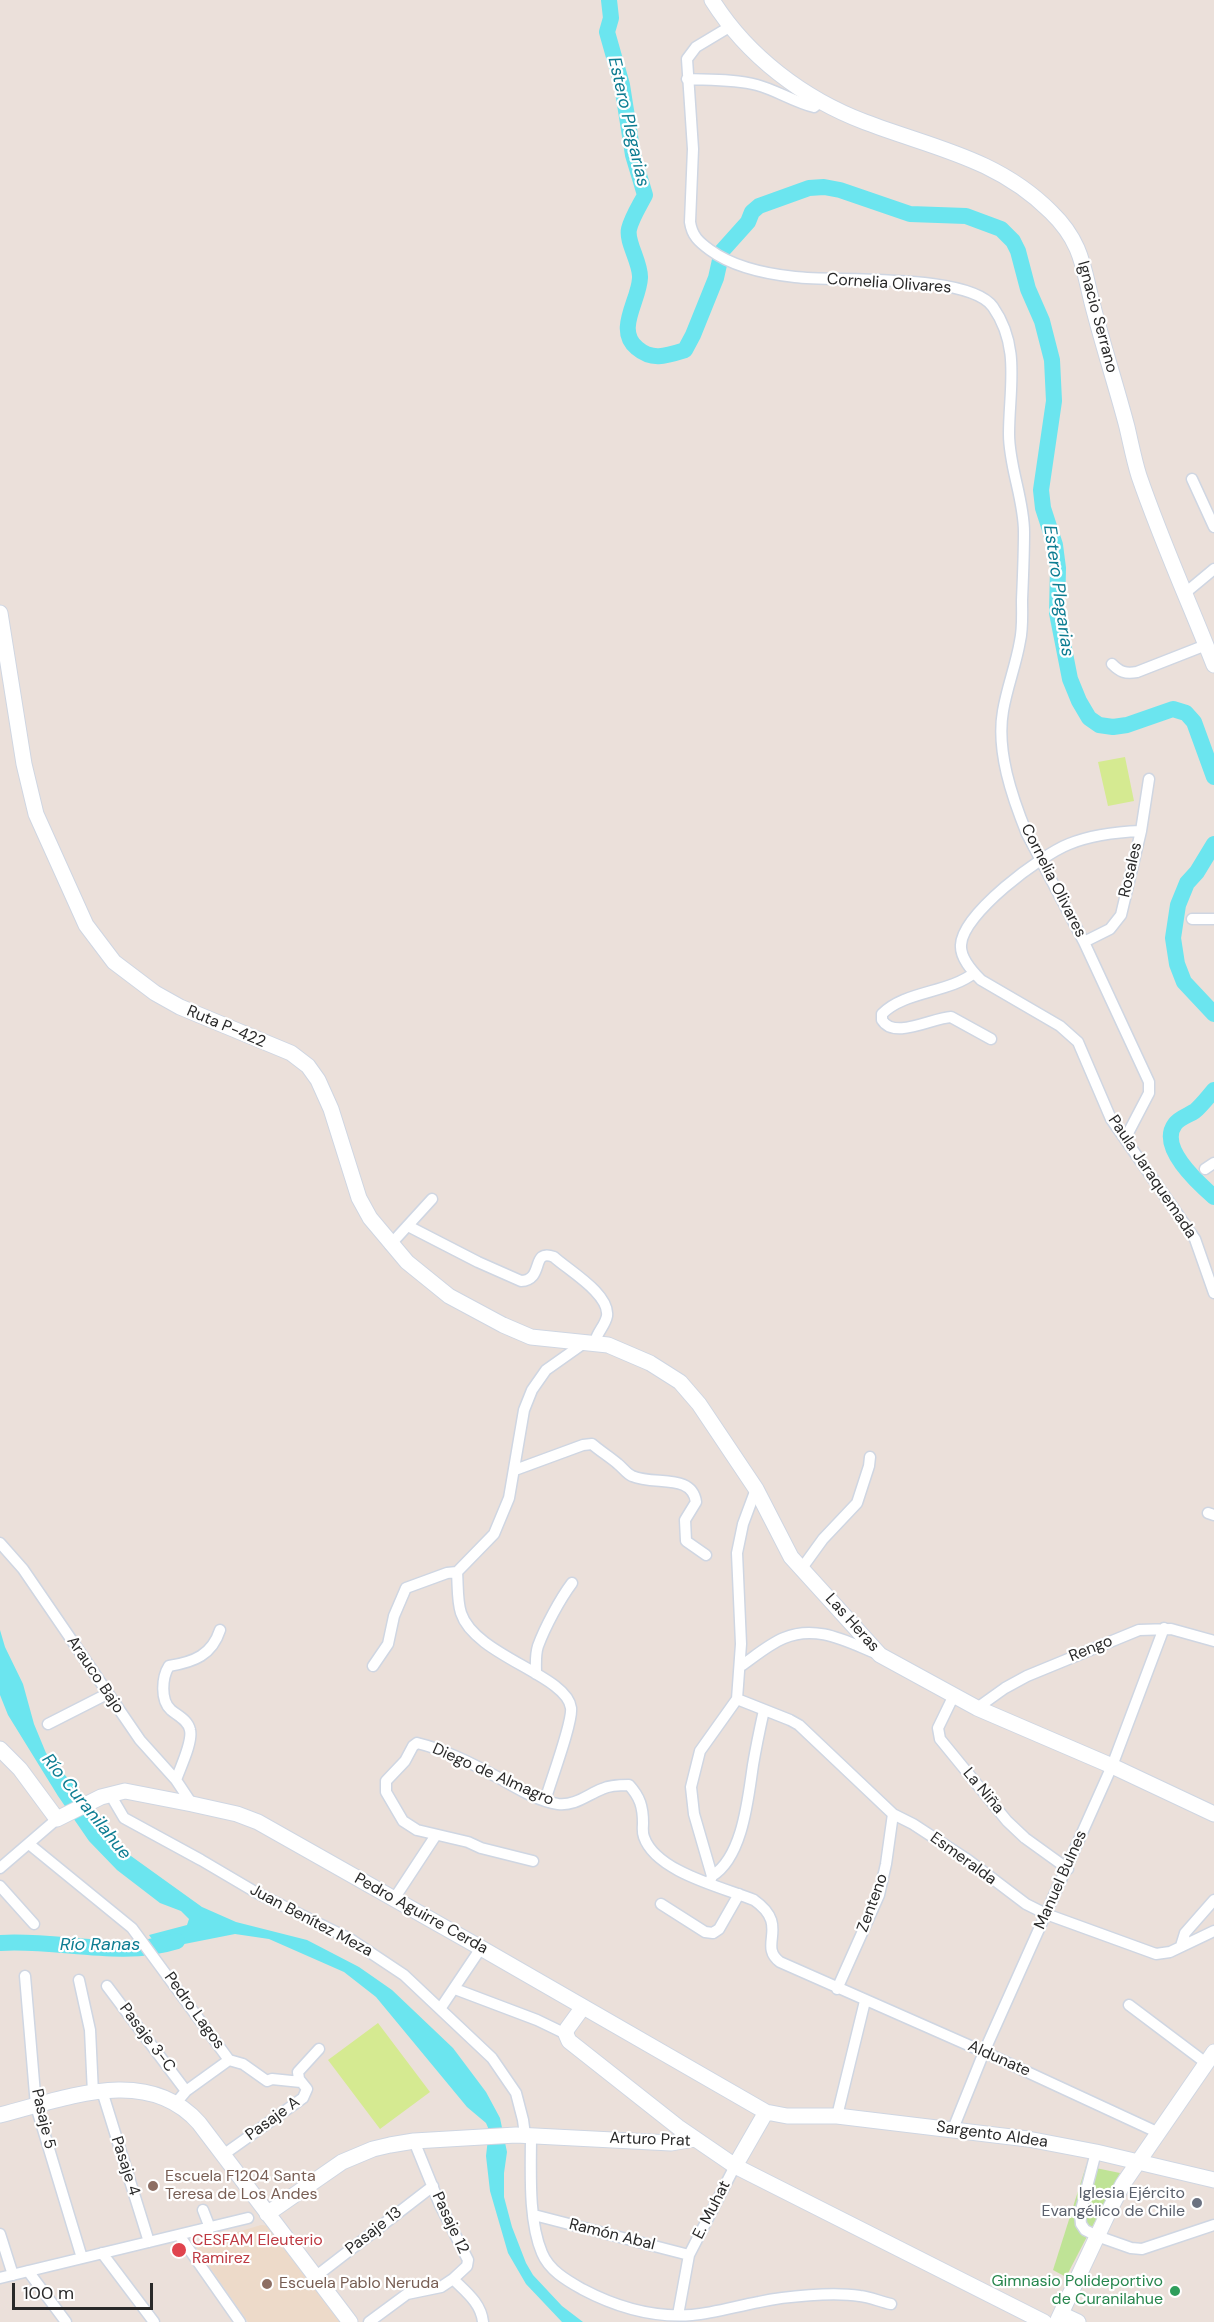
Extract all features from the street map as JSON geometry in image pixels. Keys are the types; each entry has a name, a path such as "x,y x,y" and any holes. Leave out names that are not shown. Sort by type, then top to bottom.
{"street":[{"name":"Ignacio Serrano","path":"715,5 730,26 771,67 820,102 867,123 949,149 987,166 1032,195 1066,229 1082,259 1092,305 1132,452 1184,594 1214,665"},
{"path":"730,26 696,47 687,59 687,79 759,85 814,107 820,102"},
{"name":"Cornelia Olivares","path":"687,79 693,149 690,222 692,232 700,244 724,260 765,272 804,278 904,282 963,289 986,299 1005,327 1012,356 1010,450 1024,529 1021,639 1003,709 1001,735 1006,768 1020,816 1040,861 1084,942 1150,1085 1147,1097 1125,1139"},
{"path":"1192,479 1214,527"},
{"path":"1184,594 1214,569"},
{"name":"Ruta P-422","path":"0,613 24,764 36,814 86,925 114,962 155,993 180,1007 291,1053 308,1066 318,1080 331,1109 359,1198 370,1218 390,1245 407,1262 449,1296 531,1337 585,1342"},
{"path":"1112,664 1120,672 1127,674 1137,672 1206,645"},
{"name":"Rosales","path":"1084,942 1110,929 1119,920 1141,831 1149,779"},
{"path":"1040,861 1070,843 1109,833 1141,831"},
{"name":"Paula Jaraquemada","path":"1040,861 982,907 973,918 961,944 965,960 974,973 986,983 1060,1026 1074,1037 1082,1048 1105,1107 1195,1239 1214,1293"},
{"path":"1192,919 1214,919"},
{"path":"974,973 962,981 895,1005 882,1014 882,1020 890,1027 899,1029 951,1017 991,1039"},
{"path":"390,1245 432,1199"},
{"path":"373,1666 388,1644 394,1616 406,1588 447,1573 457,1572 494,1534 509,1498 524,1410 532,1390 546,1370 585,1342 606,1319 605,1304 587,1284 554,1257 542,1256 538,1261 534,1276 529,1280 521,1281 408,1226"},
{"name":"Las Heras","path":"585,1342 631,1354 680,1382 699,1404 756,1489 791,1557 880,1655 976,1708 1112,1766 1214,1814"},
{"path":"515,1470 583,1445 592,1444 630,1476 649,1482 676,1482 687,1485 695,1495 696,1502 685,1520 686,1541 706,1555"},
{"path":"802,1568 823,1539 857,1503 870,1457"},
{"path":"661,1904 705,1932 712,1932 719,1929 739,1894 711,1879 694,1814 691,1787 700,1751 737,1699 741,1666 736,1553 743,1524 756,1489"},
{"name":"Arauco Bajo","path":"0,1543 23,1569 140,1740 176,1780 192,1804"},
{"path":"457,1572 461,1613 477,1636 504,1657 565,1693 572,1710 544,1801"},
{"path":"536,1674 535,1659 538,1646 561,1598 572,1583"},
{"name":"Rengo","path":"976,1708 1005,1688 1044,1668 1132,1633 1164,1628 1183,1631 1214,1641"},
{"name":"Manuel Bulnes","path":"953,2129 984,2052 1068,1869 1112,1766 1164,1628"},
{"path":"176,1780 190,1738 190,1729 185,1720 170,1709 166,1702 164,1674 169,1666 191,1661 206,1654 214,1646 220,1630"},
{"path":"741,1666 783,1638 807,1632 827,1634 880,1655"},
{"path":"48,1724 107,1694"},
{"name":"La Niña","path":"954,1695 938,1728 940,1739 1007,1821 1025,1838 1068,1869"},
{"name":"Esmeralda","path":"737,1699 799,1725 893,1814 968,1860 1016,1898 1046,1914 1151,1953 1166,1954 1214,1931"},
{"path":"711,1879 721,1871 738,1837 747,1805 764,1710"},
{"name":"Diego de Almagro","path":"533,1861 436,1834 421,1832 403,1821 386,1792 386,1781 405,1761 417,1743 438,1749 544,1801 560,1805 584,1800 602,1789 629,1785 638,1795 643,1808 643,1835 650,1848 667,1864 698,1880 711,1879"},
{"path":"0,1749 16,1764 60,1817 0,1868"},
{"name":"Pedro Aguirre Cerda","path":"60,1817 107,1795 132,1792 237,1814 258,1822 766,2112"},
{"name":"Juan Benítez Meza","path":"107,1795 114,1801 124,1818 257,1893 350,1939 404,1975 487,2052 510,2081 519,2104 536,2234 543,2255 554,2270 574,2285 625,2308 678,2315 710,2312 761,2301 811,2296 860,2296 891,2304"},
{"name":"Zenteno","path":"837,1989 879,1894 893,1814"},
{"path":"394,1899 436,1834"},
{"name":"Pedro Lagos","path":"29,1844 93,1898 126,1922 155,1957 229,2060 181,2097"},
{"path":"0,1886 34,1924"},
{"name":"Aldunate","path":"739,1894 763,1906 770,1915 774,1926 770,1951 773,1957 837,1989 984,2052 1159,2133"},
{"path":"1181,1946 1185,1933 1214,1900"},
{"path":"440,2009 481,1948"},
{"name":"Pasaje 5","path":"25,1976 36,2106 82,2258"},
{"name":"Pasaje 4","path":"80,1980 90,2030 98,2092 149,2242"},
{"name":"Pasaje 3-C","path":"107,1986 181,2097"},
{"path":"455,1989 537,2020 566,2034 569,2041 694,2139"},
{"path":"837,2116 865,2001"},
{"path":"1078,2322 1059,2318 1110,2208 1210,2058 1129,2005"},
{"path":"566,2034 583,2007"},
{"name":"Pasaje A","path":"223,2155 303,2098 307,2089 301,2082 298,2072 319,2049"},
{"path":"229,2060 243,2064 267,2081 272,2079 301,2082"},
{"path":"0,2115 98,2092 133,2089 181,2097 191,2115 350,2322"},
{"name":"Sargento Aldea","path":"766,2112 787,2116 837,2116 1028,2139 1096,2152 1214,2180"},
{"name":"E. Muhat","path":"678,2315 689,2255 766,2112"},
{"name":"Arturo Prat","path":"267,2214 342,2162 373,2149 414,2141 524,2135 671,2143 694,2139 735,2166 1044,2322"},
{"name":"Pasaje 12","path":"369,2322 407,2294 441,2287 467,2266 468,2260 440,2205 414,2141"},
{"path":"1096,2152 1080,2218 1085,2230 1131,2248 1142,2249 1214,2225"},
{"name":"Pasaje 13","path":"315,2277 433,2186"},
{"path":"203,2210 210,2228"},
{"name":"Ramón Abal","path":"534,2215 689,2255"},
{"path":"0,2278 248,2218"},
{"path":"0,2234 13,2275"},
{"path":"179,2235 240,2322"},
{"path":"102,2253 154,2322"},
{"path":"28,2271 66,2322"},
{"path":"453,2279 478,2305 482,2311 483,2322"}],"shaded area":[{"name":"Escuela Pablo Neruda","path":"261,2225 272,2226 341,2322 248,2322 194,2245"}],"green space":[{"path":"1125,757 1134,801 1108,806 1098,762"},
{"path":"378,2023 430,2092 380,2129 328,2060"},
{"path":"1086,2166 1120,2173 1066,2277 1053,2270"}],"water":[{"name":"Río Curanilahue","path":"0,1630 5,1647 23,1684 34,1724 46,1753 77,1789 109,1836 124,1851 202,1907 236,1922 307,1940 359,1967 392,1990 453,2048 486,2092 500,2118 507,2152 504,2197 512,2227 526,2263 533,2275 562,2306 583,2322 562,2322 526,2284 508,2253 490,2191 486,2156 489,2130 486,2123 467,2107 376,1997 344,1972 269,1939 235,1934 159,1949 149,1935 187,1925 189,1919 181,1911 160,1903 117,1870 89,1841 58,1796 8,1715 0,1695"}],"waterway":[{"name":"Estero Plegarias","path":"609,0 611,18 607,32 622,85 633,155 645,195 629,229 640,272 639,287 628,324 631,341 648,355 665,355 685,350 716,278 722,251 759,206 809,188 824,187 840,190 910,214 966,216 1001,229 1013,241 1018,251 1028,289 1042,321 1052,360 1054,401 1041,490 1043,508 1055,545 1058,568 1057,613 1070,679 1089,718 1099,725 1113,727 1127,725 1173,709 1186,713 1194,722 1214,777"},
{"name":"Estero Plegarias","path":"1214,844 1197,872 1187,883 1178,905 1173,938 1177,964 1184,982 1214,1014"},
{"name":"Estero Plegarias","path":"1214,1090 1195,1111 1177,1122 1171,1133 1172,1143 1182,1164 1214,1197"},
{"name":"Río Ranas","path":"0,1943 134,1948 177,1941"}],"place":[{"name":"Escuela F1204 Santa Teresa de Los Andes","path":"153,2186"},
{"name":"Iglesia Ejército Evangélico de Chile","path":"1197,2203"},
{"name":"CESFAM Eleuterio Ramirez","path":"179,2250"},
{"name":"Escuela Pablo Neruda","path":"267,2284"},
{"name":"Gimnasio Polideportivo de Curanilahue","path":"1175,2291"}]}
